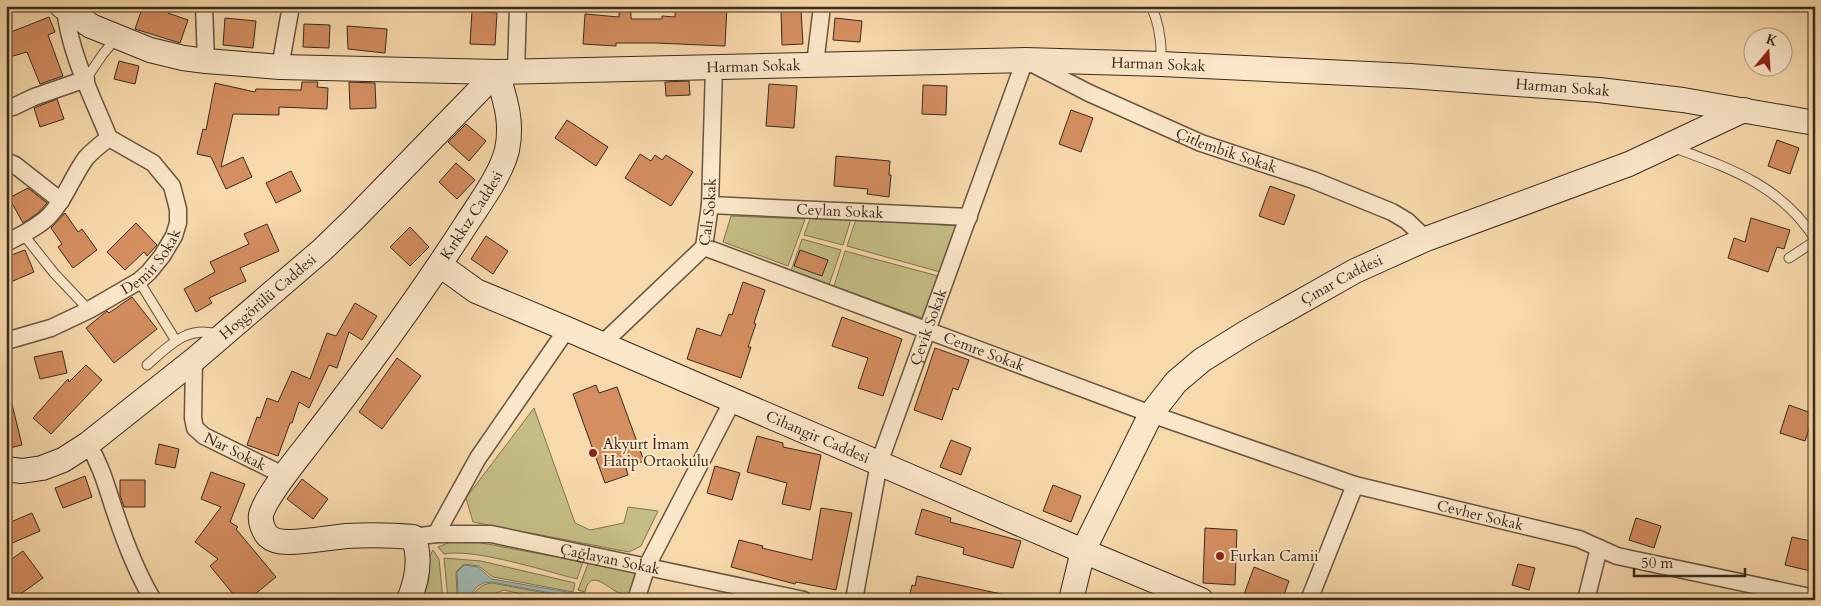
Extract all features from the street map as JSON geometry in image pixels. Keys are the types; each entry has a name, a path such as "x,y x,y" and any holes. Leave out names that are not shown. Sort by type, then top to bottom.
{"street":[{"path":"204,6 206,61"},
{"path":"280,67 291,6"},
{"path":"64,8 91,26 150,50 183,58 280,67 507,72 518,6"},
{"path":"815,64 822,6"},
{"path":"6,243 41,224 61,201 85,160 94,149 109,138 74,51 64,8"},
{"name":"Harman Sokak","path":"507,72 1025,60 1161,64 1410,76 1599,90 1642,94 1815,123"},
{"name":"Çevik Sokak","path":"854,600 879,462 1025,60"},
{"name":"Çitlembik Sokak","path":"1025,60 1081,89 1201,143 1313,180 1392,212 1407,221 1426,239"},
{"name":"Çalı Sokak","path":"602,344 704,247 710,205 714,67"},
{"name":"Kırkkız Caddesi","path":"413,538 346,536 288,542 275,540 268,536 262,526 261,516 266,504 284,476 440,265 485,195 507,151 510,130 507,72"},
{"name":"Hoşgörülü Caddesi","path":"6,470 22,471 42,468 62,460 88,444 194,360 354,219 507,72"},
{"path":"13,107 34,97 86,79"},
{"name":"Çınar Caddesi","path":"1071,600 1083,551 1151,414 1176,382 1202,360 1247,332 1355,271 1426,239 1629,164 1744,110"},
{"name":"Demir Sokak","path":"6,341 51,328 89,310 139,281 162,256 174,236 178,223 178,209 172,186 154,163 109,138"},
{"path":"6,161 61,201"},
{"name":"Ceylan Sokak","path":"710,205 969,217"},
{"name":"Cemre Sokak","path":"704,247 1151,414"},
{"name":"Cihangir Caddesi","path":"440,265 476,291 1201,600"},
{"path":"436,534 478,458 568,329"},
{"name":"Nar Sokak","path":"194,360 193,418 195,428 204,436 284,476"},
{"path":"636,600 647,566 733,400"},
{"name":"Cevher Sokak","path":"1151,414 1355,484 1571,536 1617,556 1815,598"},
{"path":"88,444 101,469 115,514 136,569 153,600"},
{"path":"1309,600 1355,484"},
{"name":"Çağlayan Sokak","path":"413,538 436,534 491,534 804,600"},
{"path":"409,600 417,574 418,560 418,548 413,538"},
{"path":"1586,600 1599,548"}],"lane":[{"path":"1151,6 1158,23 1161,38 1161,64"},
{"path":"86,79 103,54 118,37"},
{"path":"1667,146 1728,168 1755,181 1784,202 1804,222 1815,240 1789,258"},
{"path":"23,234 54,273 89,310"},
{"path":"139,281 176,341"},
{"path":"147,365 176,341 196,332 211,332 222,336"}],"shaded area":[{"path":"731,216 805,219 788,266 723,242"},
{"path":"811,216 851,219 843,245 804,235"},
{"path":"856,219 957,226 940,272 847,246"},
{"path":"802,239 841,250 829,285 791,271"},
{"path":"845,251 938,276 922,318 834,286"},
{"path":"534,408 575,523 590,530 624,523 628,507 658,511 641,546 629,552 473,522 466,498"},
{"path":"466,540 583,562 577,579 491,557 473,554 444,554 438,547 450,542"},
{"path":"433,550 439,559 443,600 423,600 429,578 429,557"},
{"path":"444,558 481,561 575,583 573,592 493,577 479,566 464,564 456,572 457,596 461,600 448,600"},
{"path":"589,561 637,572 633,596 617,592 604,583 595,580 587,585 585,592 578,590"},
{"path":"492,583 575,600 547,600 504,590 496,593 490,600 468,600 481,587"}],"water":[{"path":"464,565 478,567 492,579 573,593 584,592 586,600 576,600 572,597 492,582 478,586 466,600 463,600 458,596 457,572"}],"building":[{"path":"143,6 170,6 168,13 188,20 180,43 135,29"},
{"path":"619,6 631,6 631,19 662,19 662,16 675,17 675,6 727,6 725,46 655,43 616,43 616,46 583,44 585,14 619,17"},
{"path":"801,10 803,44 782,45 781,11"},
{"path":"472,11 497,13 495,45 470,44"},
{"path":"49,17 55,32 48,35 63,76 40,84 27,52 6,58 6,34"},
{"path":"225,18 256,21 253,48 223,45"},
{"path":"835,18 862,21 860,42 833,40"},
{"path":"304,24 330,25 329,48 303,47"},
{"path":"347,26 387,29 385,53 348,49"},
{"path":"119,61 139,66 135,84 114,79"},
{"path":"689,81 690,95 666,96 665,82"},
{"path":"302,82 318,82 317,87 328,88 327,109 279,107 279,115 233,114 221,167 243,157 252,177 226,189 211,157 197,154 203,129 206,130 215,83 255,92 256,89 301,90"},
{"path":"349,82 375,83 376,108 350,109"},
{"path":"769,84 797,86 794,128 766,126"},
{"path":"923,85 947,86 946,115 922,114"},
{"path":"57,99 64,119 40,127 34,108"},
{"path":"1071,110 1093,118 1081,152 1059,144"},
{"path":"567,120 608,147 596,166 555,138"},
{"path":"466,124 486,141 469,161 448,142"},
{"path":"1777,140 1799,148 1790,174 1768,166"},
{"path":"640,154 651,161 655,155 662,160 666,155 693,172 671,206 625,178"},
{"path":"836,156 890,161 889,197 867,194 868,189 834,186"},
{"path":"456,163 475,180 457,199 439,182"},
{"path":"291,171 301,191 276,203 266,183"},
{"path":"1270,186 1295,195 1284,225 1259,216"},
{"path":"28,188 47,203 38,213 23,223 9,198"},
{"path":"65,213 78,232 82,229 97,250 73,268 58,247 62,244 51,228"},
{"path":"1751,218 1790,230 1784,249 1777,247 1768,272 1728,258 1734,238 1745,242"},
{"path":"136,223 157,245 147,256 144,252 125,270 107,252"},
{"path":"267,224 279,251 240,268 246,281 209,298 212,303 196,312 184,289 215,272 210,262 249,244 244,234"},
{"path":"410,227 429,247 410,266 390,247"},
{"path":"486,236 508,251 493,274 471,259"},
{"path":"25,250 34,272 6,284 6,257"},
{"path":"800,250 828,260 822,276 794,266"},
{"path":"743,282 765,290 754,323 756,324 748,347 751,347 741,378 687,359 697,328 721,336 729,314 732,315"},
{"path":"132,297 157,329 114,363 86,328 107,311 109,313"},
{"path":"355,303 377,316 362,340 349,332 337,368 329,365 309,408 299,402 278,456 247,445 257,417 260,418 267,398 278,402 292,371 310,379 327,333 336,336"},
{"path":"842,317 902,339 883,396 858,388 868,358 832,346"},
{"path":"935,348 969,360 958,390 953,388 942,420 914,410"},
{"path":"62,351 67,373 40,379 34,357"},
{"path":"397,358 421,376 382,429 359,412"},
{"path":"86,365 102,380 51,434 33,418 68,379 69,382"},
{"path":"596,385 599,393 617,387 644,461 626,468 628,475 605,483 573,394"},
{"path":"11,400 22,445 6,449 6,401"},
{"path":"1789,405 1814,414 1805,441 1780,433"},
{"path":"757,436 783,443 783,447 821,455 810,510 782,504 787,483 747,472"},
{"path":"951,440 971,448 961,475 940,467"},
{"path":"159,444 179,449 175,468 155,464"},
{"path":"715,466 740,473 732,500 707,493"},
{"path":"211,472 245,484 230,522 238,527 236,529 276,577 248,600 238,600 210,566 218,559 195,542 221,507 201,499"},
{"path":"85,476 92,497 63,508 55,488"},
{"path":"302,479 328,499 313,519 287,499"},
{"path":"120,480 145,480 145,507 124,507 120,495"},
{"path":"1053,485 1081,496 1071,522 1043,511"},
{"path":"821,508 852,513 836,590 796,582 795,584 731,567 739,540 763,546 762,548 812,560"},
{"path":"922,509 951,518 950,522 1021,541 1013,568 963,554 964,548 915,534"},
{"path":"32,513 40,531 10,544 6,535 6,524"},
{"path":"1636,518 1661,526 1654,548 1629,540"},
{"name":"Furkan Camii","path":"1205,528 1237,530 1235,585 1203,583"},
{"path":"1792,537 1815,542 1815,572 1785,565"},
{"path":"23,551 43,578 12,600 6,592 6,563"},
{"path":"1518,564 1535,568 1529,590 1512,585"},
{"path":"1254,567 1289,581 1282,600 1242,600"},
{"path":"917,576 1006,595 1006,600 916,600 909,598 912,585 915,586"}],"place":[{"name":"Akyurt İmam Hatip Ortaokulu","path":"593,453"},
{"name":"Furkan Camii","path":"1220,556"}]}
